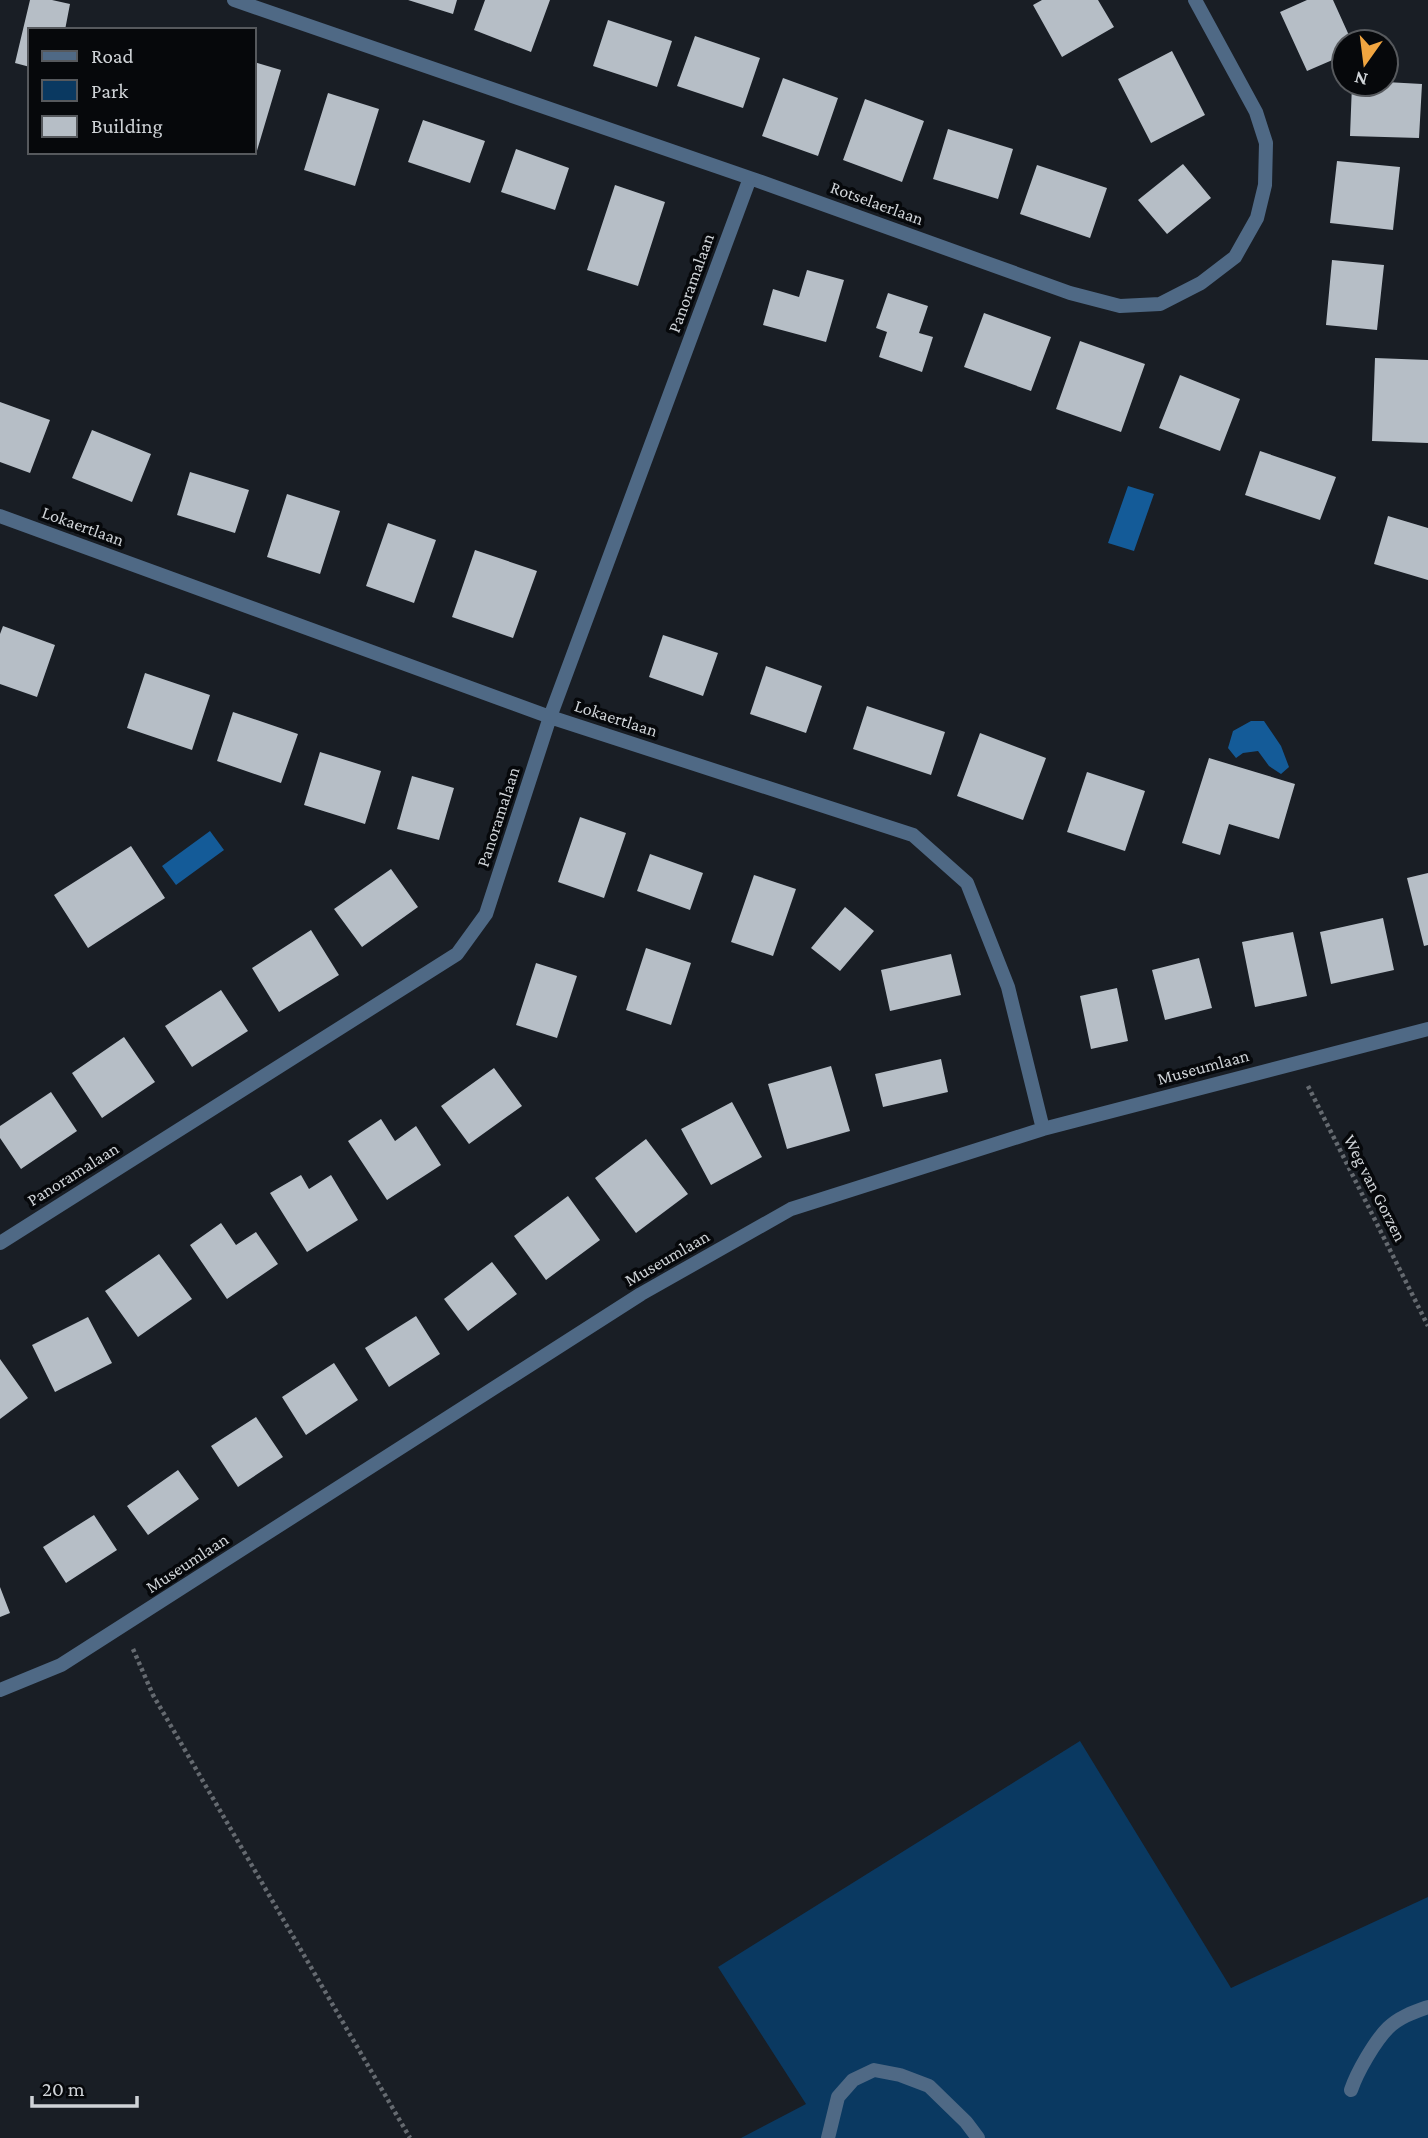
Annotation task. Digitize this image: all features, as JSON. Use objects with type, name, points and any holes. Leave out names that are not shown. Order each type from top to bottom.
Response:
[{"type":"street","name":"Rotselaerlaan","points":[[234,0],[750,178],[1070,293],[1120,306],[1160,304],[1201,283],[1235,257],[1257,218],[1265,185],[1266,144],[1256,111],[1195,0]]},
{"type":"street","name":"Panoramalaan","points":[[0,1243],[457,954],[486,914],[550,717],[750,178]]},
{"type":"street","name":"Lokaertlaan","points":[[0,516],[550,717],[913,835],[967,883],[1008,987],[1043,1129]]},
{"type":"street","name":"Museumlaan","points":[[0,1690],[61,1665],[641,1294],[791,1209],[1043,1129],[1428,1028]]},
{"type":"street","points":[[1352,2090],[1359,2069],[1388,2028],[1405,2015],[1428,2007]]},
{"type":"street","points":[[828,2138],[838,2097],[853,2080],[874,2070],[900,2075],[929,2086],[966,2122],[978,2138]]},
{"type":"path","name":"Weg van Gorzen","points":[[1296,1063],[1428,1326]]},
{"type":"path","points":[[124,1626],[153,1695],[411,2138]]},
{"type":"green space","points":[[1080,1741],[1231,1988],[1428,1897],[1428,2138],[741,2138],[806,2104],[718,1967]]},
{"type":"shaded area","points":[[1128,486],[1154,494],[1134,551],[1108,543]]},
{"type":"shaded area","points":[[1251,721],[1264,721],[1281,746],[1289,767],[1281,774],[1269,766],[1258,751],[1243,753],[1236,758],[1228,748],[1233,731]]},
{"type":"shaded area","points":[[210,831],[224,850],[176,885],[162,866]]},
{"type":"building","points":[[30,0],[52,0],[70,4],[65,28],[28,28],[28,66],[15,63]]},
{"type":"building","points":[[408,0],[457,0],[453,14]]},
{"type":"building","points":[[485,0],[550,0],[531,52],[474,30]]},
{"type":"building","points":[[1042,0],[1098,0],[1114,27],[1062,57],[1033,5]]},
{"type":"building","points":[[1307,0],[1333,0],[1346,28],[1330,28],[1330,61],[1307,71],[1280,12]]},
{"type":"building","points":[[608,20],[672,41],[657,87],[593,66]]},
{"type":"building","points":[[695,36],[760,58],[743,108],[677,86]]},
{"type":"building","points":[[1172,51],[1205,115],[1151,143],[1118,79]]},
{"type":"building","points":[[256,63],[281,70],[256,154]]},
{"type":"building","points":[[783,78],[838,98],[818,156],[762,136]]},
{"type":"building","points":[[1400,83],[1422,84],[1419,138],[1350,136],[1351,98],[1400,98]]},
{"type":"building","points":[[328,93],[379,109],[355,186],[304,170]]},
{"type":"building","points":[[865,99],[924,121],[902,182],[843,160]]},
{"type":"building","points":[[423,120],[485,141],[470,183],[408,162]]},
{"type":"building","points":[[948,129],[1013,149],[998,199],[933,179]]},
{"type":"building","points":[[516,149],[569,168],[555,210],[501,192]]},
{"type":"building","points":[[1337,161],[1400,167],[1393,230],[1330,223]]},
{"type":"building","points":[[1183,164],[1211,198],[1167,234],[1138,200]]},
{"type":"building","points":[[1037,165],[1107,188],[1090,238],[1020,214]]},
{"type":"building","points":[[615,185],[665,202],[638,286],[587,270]]},
{"type":"building","points":[[1332,260],[1384,265],[1377,330],[1326,325]]},
{"type":"building","points":[[807,270],[844,280],[826,342],[763,325],[773,289],[799,297]]},
{"type":"building","points":[[888,293],[928,306],[919,333],[933,337],[922,372],[879,357],[887,332],[876,328]]},
{"type":"building","points":[[984,313],[1051,337],[1031,391],[964,367]]},
{"type":"building","points":[[1080,341],[1145,364],[1121,432],[1056,409]]},
{"type":"building","points":[[1375,358],[1428,360],[1428,443],[1372,441]]},
{"type":"building","points":[[1180,375],[1240,399],[1220,451],[1159,428]]},
{"type":"building","points":[[0,402],[50,420],[30,473],[0,462]]},
{"type":"building","points":[[92,430],[151,454],[132,502],[72,478]]},
{"type":"building","points":[[1260,451],[1336,477],[1320,520],[1245,495]]},
{"type":"building","points":[[190,472],[249,490],[235,533],[177,515]]},
{"type":"building","points":[[287,494],[340,511],[320,574],[267,557]]},
{"type":"building","points":[[1388,516],[1428,528],[1428,580],[1374,564]]},
{"type":"building","points":[[388,523],[436,540],[414,603],[366,586]]},
{"type":"building","points":[[475,550],[537,571],[513,638],[452,617]]},
{"type":"building","points":[[3,626],[55,645],[37,697],[0,684],[0,634]]},
{"type":"building","points":[[663,635],[718,653],[703,696],[649,677]]},
{"type":"building","points":[[766,666],[822,686],[806,733],[750,714]]},
{"type":"building","points":[[145,673],[210,695],[192,750],[127,728]]},
{"type":"building","points":[[867,706],[945,732],[931,775],[853,749]]},
{"type":"building","points":[[233,712],[298,734],[281,783],[217,761]]},
{"type":"building","points":[[980,733],[1046,758],[1023,820],[957,796]]},
{"type":"building","points":[[320,752],[381,771],[365,824],[304,805]]},
{"type":"building","points":[[1209,758],[1295,784],[1279,839],[1229,824],[1220,855],[1182,843]]},
{"type":"building","points":[[1087,772],[1145,791],[1125,851],[1067,832]]},
{"type":"building","points":[[412,776],[454,788],[439,840],[397,829]]},
{"type":"building","points":[[580,817],[626,833],[604,898],[558,882]]},
{"type":"building","points":[[131,846],[165,898],[88,948],[54,895]]},
{"type":"building","points":[[650,854],[703,873],[690,910],[637,891]]},
{"type":"building","points":[[391,869],[418,907],[362,947],[334,909]]},
{"type":"building","points":[[1428,873],[1428,945],[1424,946],[1407,878]]},
{"type":"building","points":[[754,875],[796,889],[773,956],[731,942]]},
{"type":"building","points":[[845,907],[874,931],[840,971],[811,948]]},
{"type":"building","points":[[1383,918],[1394,970],[1331,984],[1320,932]]},
{"type":"building","points":[[311,930],[339,975],[279,1012],[252,968]]},
{"type":"building","points":[[1293,932],[1307,996],[1255,1007],[1242,942]]},
{"type":"building","points":[[646,948],[691,963],[671,1025],[626,1010]]},
{"type":"building","points":[[951,954],[961,995],[890,1011],[881,970]]},
{"type":"building","points":[[1199,958],[1212,1008],[1165,1020],[1152,970]]},
{"type":"building","points":[[536,963],[577,976],[557,1038],[516,1025]]},
{"type":"building","points":[[1117,988],[1128,1041],[1091,1049],[1080,996]]},
{"type":"building","points":[[221,990],[248,1031],[192,1067],[165,1026]]},
{"type":"building","points":[[124,1037],[155,1082],[102,1118],[72,1073]]},
{"type":"building","points":[[941,1059],[948,1092],[883,1107],[875,1074]]},
{"type":"building","points":[[831,1066],[850,1131],[787,1149],[768,1084]]},
{"type":"building","points":[[494,1068],[522,1106],[469,1144],[441,1106]]},
{"type":"building","points":[[51,1092],[77,1131],[21,1169],[0,1138],[0,1126]]},
{"type":"building","points":[[732,1102],[762,1157],[711,1185],[681,1129]]},
{"type":"building","points":[[381,1119],[395,1141],[416,1126],[441,1165],[387,1200],[348,1141]]},
{"type":"building","points":[[646,1139],[688,1194],[636,1233],[595,1178]]},
{"type":"building","points":[[301,1175],[309,1189],[331,1175],[358,1220],[307,1252],[270,1193]]},
{"type":"building","points":[[568,1196],[600,1240],[546,1280],[514,1236]]},
{"type":"building","points":[[221,1223],[236,1245],[256,1232],[278,1264],[227,1299],[190,1245]]},
{"type":"building","points":[[159,1254],[192,1299],[138,1337],[105,1291]]},
{"type":"building","points":[[492,1262],[517,1294],[468,1331],[444,1299]]},
{"type":"building","points":[[416,1316],[440,1354],[389,1387],[365,1348]]},
{"type":"building","points":[[88,1317],[112,1363],[55,1392],[32,1345]]},
{"type":"building","points":[[0,1359],[28,1398],[0,1419]]},
{"type":"building","points":[[334,1363],[358,1400],[306,1435],[282,1397]]},
{"type":"building","points":[[256,1417],[283,1457],[238,1487],[211,1446]]},
{"type":"building","points":[[178,1470],[199,1499],[148,1535],[127,1506]]},
{"type":"building","points":[[94,1515],[117,1550],[66,1583],[43,1547]]},
{"type":"building","points":[[0,1587],[10,1613],[0,1617]]}]
